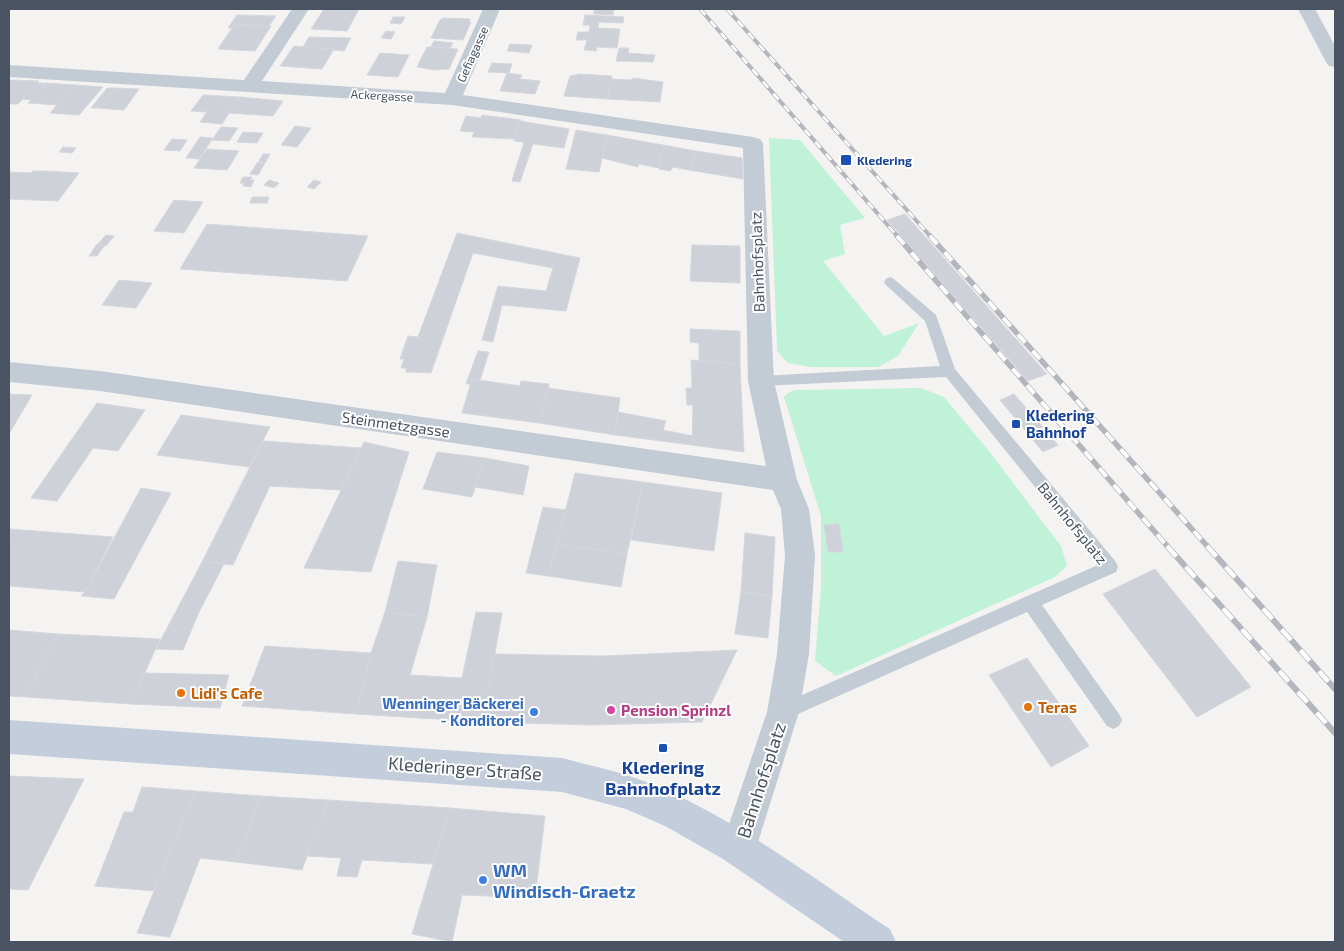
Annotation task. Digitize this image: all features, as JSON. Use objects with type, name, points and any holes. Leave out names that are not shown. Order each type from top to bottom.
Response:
[{"type":"main road","name":"Klederinger Straße","points":[[9,737],[562,775],[645,799],[739,848],[877,942]]},
{"type":"street","points":[[249,87],[300,9]]},
{"type":"street","name":"Gefiagasse","points":[[452,99],[492,9]]},
{"type":"street","points":[[1306,9],[1335,62]]},
{"type":"street","name":"Ackergasse","points":[[9,70],[452,99],[753,143]]},
{"type":"street","name":"Bahnhofsplatz","points":[[739,848],[783,712],[793,654],[800,554],[795,509],[784,480],[761,381],[753,143]]},
{"type":"street","name":"Steinmetzgasse","points":[[9,372],[100,381],[784,480]]},
{"type":"lane","points":[[761,381],[949,371],[931,318],[890,282]]},
{"type":"lane","name":"Bahnhofsplatz","points":[[783,712],[1110,567],[949,371]]},
{"type":"lane","points":[[1030,602],[1113,720]]},
{"type":"green space","points":[[769,138],[800,140],[865,218],[840,225],[845,254],[823,261],[884,336],[919,323],[898,356],[878,367],[811,367],[788,363],[777,351]]},
{"type":"green space","points":[[921,388],[944,397],[989,451],[1061,546],[1067,566],[1055,577],[836,676],[815,661],[821,586],[821,516],[784,397],[795,390]]},
{"type":"building","points":[[324,9],[359,9],[347,31],[311,29]]},
{"type":"building","points":[[595,9],[614,9],[613,15],[593,14]]},
{"type":"building","points":[[237,15],[276,16],[269,26],[234,25],[232,28],[228,28]]},
{"type":"building","points":[[585,15],[624,17],[623,23],[599,22],[598,28],[620,29],[617,48],[597,47],[596,51],[584,50],[587,40],[576,40],[578,32],[589,32],[590,25],[583,25]]},
{"type":"building","points":[[393,17],[405,17],[401,24],[390,23]]},
{"type":"building","points":[[443,18],[470,19],[469,22],[471,22],[463,40],[431,38],[440,20]]},
{"type":"building","points":[[234,25],[271,26],[255,51],[218,49]]},
{"type":"building","points":[[386,31],[395,32],[391,39],[381,38]]},
{"type":"building","points":[[309,37],[351,38],[344,51],[303,47]]},
{"type":"building","points":[[434,41],[453,43],[450,48],[431,47]]},
{"type":"building","points":[[510,44],[532,45],[529,53],[507,51]]},
{"type":"building","points":[[294,46],[334,49],[322,69],[280,66]]},
{"type":"building","points":[[427,47],[458,49],[449,69],[435,70],[417,67]]},
{"type":"building","points":[[619,48],[629,48],[628,53],[655,55],[653,62],[616,61]]},
{"type":"building","points":[[380,53],[409,55],[398,77],[367,75]]},
{"type":"building","points":[[492,63],[512,64],[509,73],[488,72]]},
{"type":"building","points":[[507,73],[522,75],[520,79],[540,81],[535,94],[500,91]]},
{"type":"building","points":[[580,74],[612,76],[608,99],[564,96],[570,76]]},
{"type":"building","points":[[633,78],[663,82],[660,102],[608,99],[611,79],[632,80]]},
{"type":"building","points":[[9,80],[39,81],[18,104],[9,104]]},
{"type":"building","points":[[37,83],[45,83],[31,100],[22,99]]},
{"type":"building","points":[[46,83],[75,85],[57,105],[28,103]]},
{"type":"building","points":[[75,85],[103,87],[79,115],[50,113]]},
{"type":"building","points":[[107,88],[115,88],[98,108],[91,108]]},
{"type":"building","points":[[115,88],[139,89],[124,110],[98,108]]},
{"type":"building","points":[[203,95],[240,97],[222,124],[200,122],[207,112],[191,111]]},
{"type":"building","points":[[240,97],[283,101],[273,116],[229,113]]},
{"type":"building","points":[[482,115],[521,120],[514,139],[472,137],[474,132],[460,131],[466,116],[481,118]]},
{"type":"building","points":[[520,121],[569,129],[564,148],[533,144],[520,182],[512,181],[524,142],[514,141]]},
{"type":"building","points":[[295,126],[311,128],[297,147],[281,145]]},
{"type":"building","points":[[221,127],[238,128],[229,141],[212,140]]},
{"type":"building","points":[[576,130],[607,135],[599,172],[566,169]]},
{"type":"building","points":[[243,132],[263,133],[257,143],[237,142]]},
{"type":"building","points":[[607,135],[663,145],[659,168],[639,164],[638,167],[602,158]]},
{"type":"building","points":[[200,137],[213,138],[199,159],[186,158]]},
{"type":"building","points":[[172,139],[187,140],[180,151],[164,150]]},
{"type":"building","points":[[663,145],[696,151],[689,170],[673,167],[670,171],[659,169]]},
{"type":"building","points":[[63,147],[76,148],[72,153],[59,152]]},
{"type":"building","points":[[207,149],[239,151],[227,170],[194,168]]},
{"type":"building","points":[[696,151],[742,158],[743,179],[689,170]]},
{"type":"building","points":[[263,154],[270,154],[265,163],[258,163]]},
{"type":"building","points":[[257,163],[265,163],[258,175],[250,174]]},
{"type":"building","points":[[33,171],[79,173],[58,201],[9,199],[10,172],[31,173]]},
{"type":"building","points":[[243,177],[252,177],[250,180],[254,180],[251,187],[243,186],[244,183],[240,183]]},
{"type":"building","points":[[269,180],[279,183],[274,188],[264,185]]},
{"type":"building","points":[[314,180],[321,182],[314,189],[307,187]]},
{"type":"building","points":[[252,197],[269,197],[267,203],[250,203]]},
{"type":"building","points":[[174,200],[203,202],[184,233],[154,231]]},
{"type":"building","points":[[905,214],[1047,374],[1028,381],[887,220]]},
{"type":"building","points":[[207,224],[368,236],[347,281],[180,269]]},
{"type":"building","points":[[457,233],[580,258],[566,311],[502,305],[493,342],[482,340],[498,286],[546,291],[553,268],[473,253],[431,373],[406,372],[406,368],[401,368],[404,359],[400,359],[408,336],[418,337]]},
{"type":"building","points":[[106,235],[114,236],[106,246],[98,244]]},
{"type":"building","points":[[97,244],[105,245],[97,256],[89,256]]},
{"type":"building","points":[[692,245],[740,246],[740,283],[690,281]]},
{"type":"building","points":[[119,280],[152,283],[136,308],[102,305]]},
{"type":"building","points":[[690,329],[740,331],[740,364],[699,361],[699,343],[690,342]]},
{"type":"building","points":[[478,351],[489,352],[480,380],[472,379],[471,384],[466,384]]},
{"type":"building","points":[[691,360],[740,364],[744,452],[692,445],[693,405],[687,405],[686,388],[692,388]]},
{"type":"building","points":[[472,379],[520,386],[521,381],[549,384],[539,423],[462,413]]},
{"type":"building","points":[[548,388],[620,398],[615,435],[539,423]]},
{"type":"building","points":[[9,394],[32,395],[9,434]]},
{"type":"building","points":[[1014,394],[1058,445],[1043,452],[1000,400]]},
{"type":"building","points":[[97,403],[145,410],[118,451],[93,448],[57,501],[31,498]]},
{"type":"building","points":[[618,412],[666,421],[663,430],[693,436],[692,445],[615,435]]},
{"type":"building","points":[[181,415],[270,427],[249,467],[157,455]]},
{"type":"building","points":[[263,441],[361,448],[341,490],[270,486],[233,565],[202,562]]},
{"type":"building","points":[[364,442],[409,452],[371,572],[304,568]]},
{"type":"building","points":[[437,452],[485,458],[472,497],[423,489]]},
{"type":"building","points":[[485,458],[529,466],[523,495],[475,487]]},
{"type":"building","points":[[575,473],[643,482],[627,554],[557,544]]},
{"type":"building","points":[[643,482],[722,493],[714,551],[631,540]]},
{"type":"building","points":[[141,488],[171,493],[114,599],[81,596],[85,592]]},
{"type":"building","points":[[543,507],[566,510],[548,576],[526,573]]},
{"type":"building","points":[[839,524],[843,552],[828,552],[824,525]]},
{"type":"building","points":[[10,529],[113,537],[85,592],[9,586]]},
{"type":"building","points":[[745,533],[775,537],[772,596],[741,592]]},
{"type":"building","points":[[557,544],[627,554],[621,587],[548,576]]},
{"type":"building","points":[[398,561],[437,565],[427,617],[385,612]]},
{"type":"building","points":[[202,562],[224,564],[199,612],[183,650],[156,649]]},
{"type":"building","points":[[1155,569],[1251,687],[1197,717],[1103,594]]},
{"type":"building","points":[[741,592],[772,596],[768,638],[735,634]]},
{"type":"building","points":[[385,612],[427,617],[410,675],[462,678],[476,612],[502,613],[483,722],[356,714],[371,653]]},
{"type":"building","points":[[9,630],[58,634],[25,697],[9,696]]},
{"type":"building","points":[[58,634],[160,639],[131,704],[25,697]]},
{"type":"building","points":[[265,646],[371,653],[356,714],[242,706]]},
{"type":"building","points":[[737,650],[702,722],[591,725],[483,722],[494,654],[602,656]]},
{"type":"building","points":[[1027,658],[1089,746],[1051,767],[989,675]]},
{"type":"building","points":[[145,673],[229,675],[220,708],[131,704]]},
{"type":"building","points":[[9,776],[84,779],[28,890],[9,889]]},
{"type":"building","points":[[142,787],[195,791],[154,891],[95,886],[124,812],[133,812]]},
{"type":"building","points":[[195,791],[261,796],[236,862],[200,858],[170,937],[137,933]]},
{"type":"building","points":[[261,796],[328,800],[302,870],[236,862]]},
{"type":"building","points":[[328,800],[450,808],[433,864],[362,860],[357,877],[337,876],[341,858],[307,856]]},
{"type":"building","name":"WM Windisch-Graetz","points":[[450,808],[545,816],[535,898],[462,895],[452,942],[412,934]]},
{"type":"railway","points":[[700,9],[898,237]]},
{"type":"railway","points":[[727,9],[931,237]]},
{"type":"railway","points":[[897,236],[1168,547]]},
{"type":"railway","points":[[930,236],[1208,547]]},
{"type":"railway","points":[[1167,546],[1335,733]]},
{"type":"railway","points":[[1207,546],[1335,689]]},
{"type":"place","name":"Kledering","points":[[846,160]]},
{"type":"place","name":"Kledering Bahnhof","points":[[1016,424]]},
{"type":"place","name":"Lidi's Cafe","points":[[181,693]]},
{"type":"place","name":"Teras","points":[[1028,707]]},
{"type":"place","name":"Pension Sprinzl","points":[[611,710]]},
{"type":"place","name":"Wenninger Bäckerei - Konditorei","points":[[534,712]]},
{"type":"place","name":"Kledering Bahnhofplatz","points":[[663,748]]},
{"type":"place","name":"WM Windisch-Graetz","points":[[483,880]]}]
